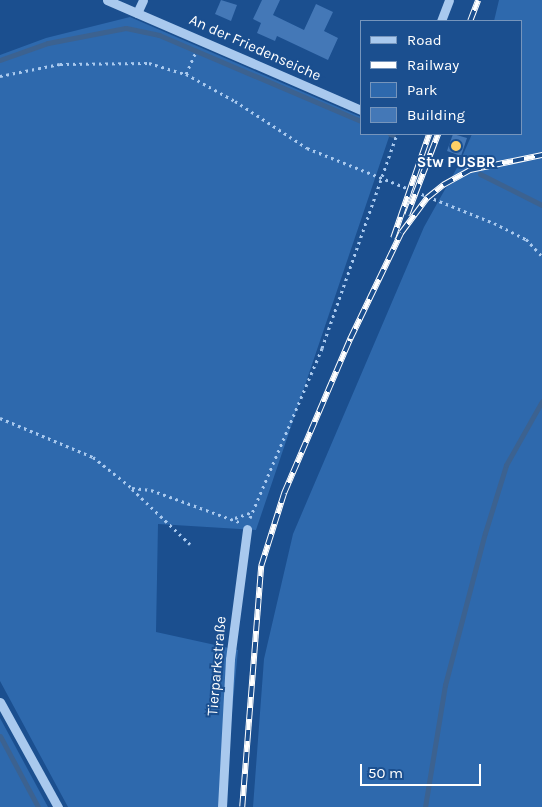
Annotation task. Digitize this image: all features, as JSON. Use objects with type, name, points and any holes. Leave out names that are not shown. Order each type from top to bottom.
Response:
[{"type":"street","name":"An der Friedenseiche","points":[[107,0],[360,110]]},
{"type":"street","points":[[138,13],[143,0]]},
{"type":"street","points":[[441,20],[449,0]]},
{"type":"street","name":"Tierparkstraße","points":[[222,807],[230,660],[247,529]]},
{"type":"street","points":[[0,702],[58,807]]},
{"type":"path","points":[[186,74],[193,56]]},
{"type":"path","points":[[0,76],[60,64],[149,63],[186,74],[235,101],[307,148],[422,196],[494,223],[526,239],[542,256]]},
{"type":"path","points":[[132,488],[152,490],[235,518],[247,529],[252,512],[322,348],[383,180],[397,135]]},
{"type":"path","points":[[422,196],[424,191]]},
{"type":"path","points":[[0,418],[93,457],[132,488],[190,544]]},
{"type":"path","points":[[235,518],[252,512]]},
{"type":"green space","points":[[499,0],[542,0],[542,807],[253,807],[264,659],[293,534],[424,227],[458,166],[472,135],[522,135],[522,20],[494,20]]},
{"type":"green space","points":[[130,17],[360,117],[360,135],[390,135],[256,530],[158,524],[156,632],[238,650],[223,807],[68,807],[0,681],[0,55],[46,38]]},
{"type":"green space","points":[[0,718],[48,807],[0,807]]},
{"type":"building","points":[[221,0],[237,5],[231,21],[215,14]]},
{"type":"building","points":[[262,0],[280,0],[273,15],[304,30],[316,4],[333,12],[324,31],[338,38],[328,60],[277,36],[275,41],[257,33],[261,23],[253,19]]},
{"type":"building","name":"Stw PUSBR","points":[[453,135],[467,138],[461,156],[447,151]]},
{"type":"waterway","points":[[0,60],[48,43],[126,28],[159,35],[360,121]]},
{"type":"waterway","points":[[480,174],[542,205]]},
{"type":"waterway","points":[[425,807],[445,685],[485,533],[506,465],[542,401]]},
{"type":"waterway","points":[[0,736],[38,807]]},
{"type":"railway","points":[[470,20],[478,0]]},
{"type":"railway","points":[[393,238],[429,135]]},
{"type":"railway","points":[[407,215],[438,135]]},
{"type":"railway","points":[[242,807],[261,566],[284,493],[350,339],[401,233],[427,198],[443,185],[470,170],[542,155]]},
{"type":"place","name":"Stw PUSBR","points":[[456,146]]}]
